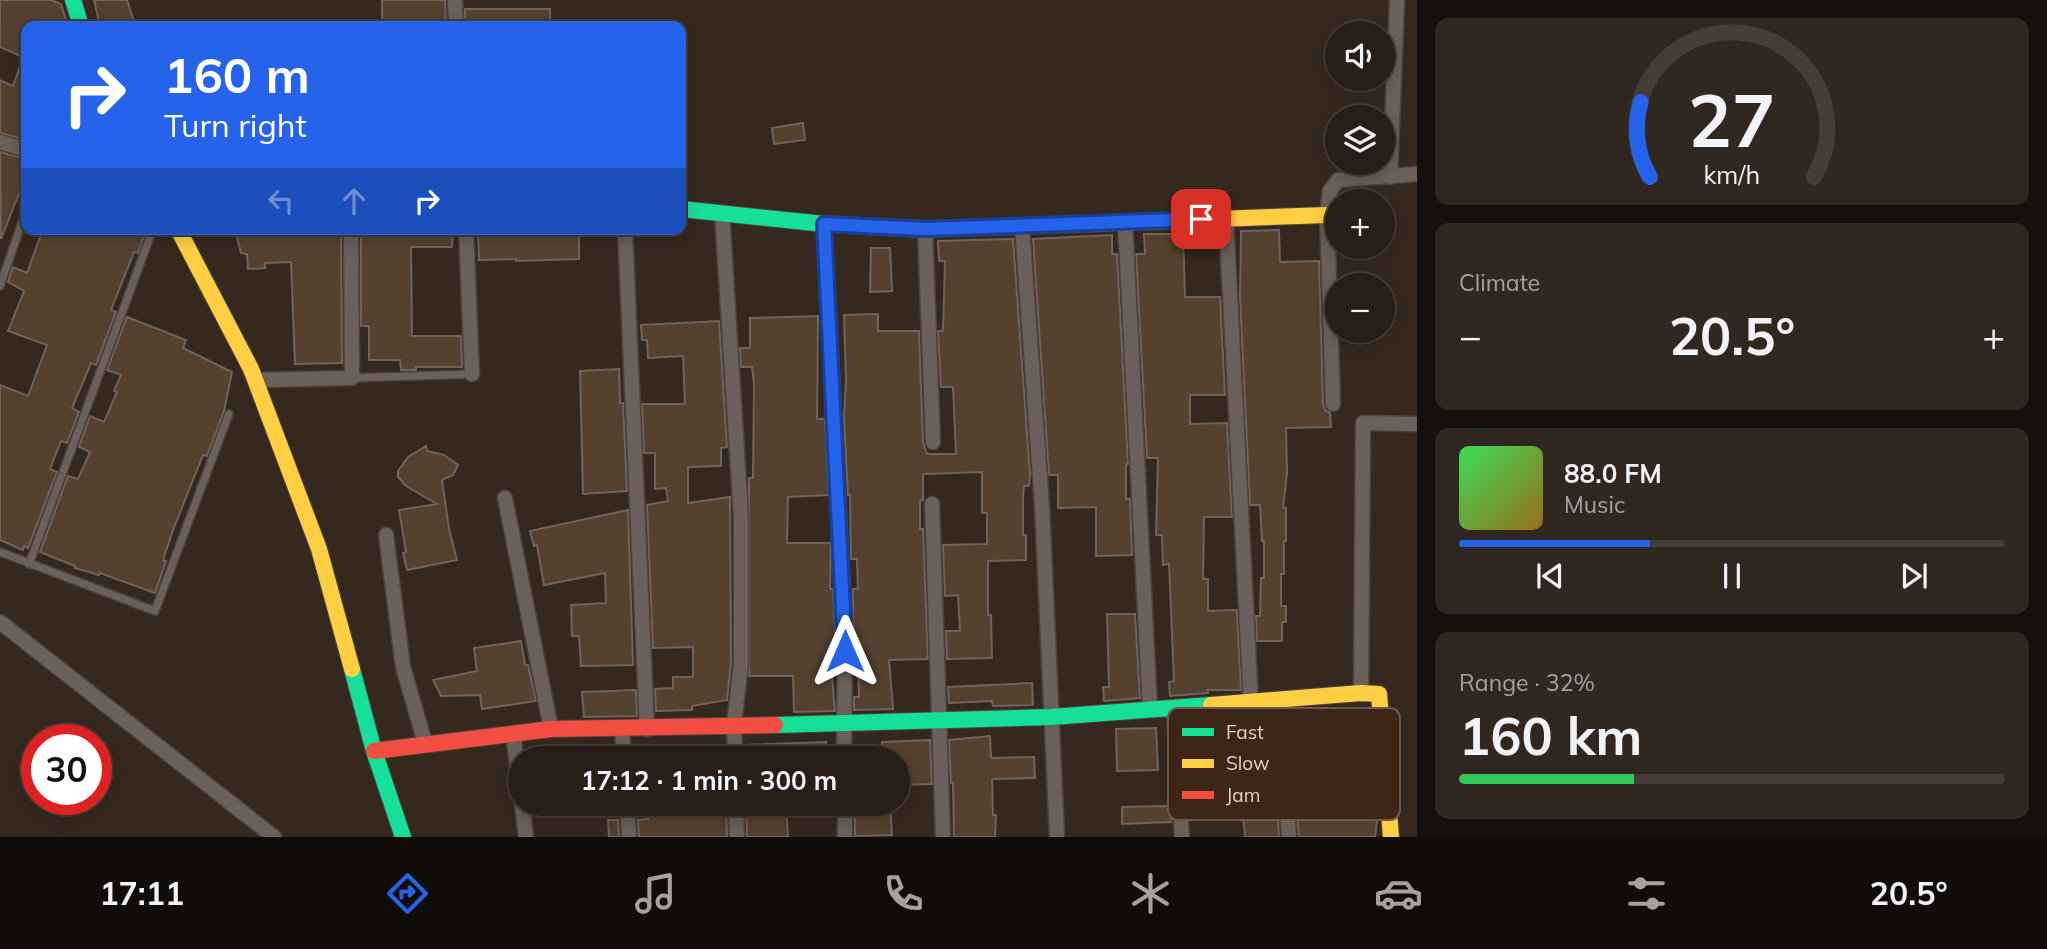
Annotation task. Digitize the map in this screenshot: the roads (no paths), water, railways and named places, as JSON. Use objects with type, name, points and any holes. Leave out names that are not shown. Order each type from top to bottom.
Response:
[{"type":"street","points":[[73,0],[79,21]]},
{"type":"street","points":[[455,0],[456,21]]},
{"type":"street","points":[[1390,177],[1397,0]]},
{"type":"street","points":[[0,142],[21,148]]},
{"type":"street","points":[[1331,189],[1338,180],[1417,174]]},
{"type":"street","points":[[686,209],[824,224],[925,229],[1325,215]]},
{"type":"street","points":[[722,213],[741,516],[741,664],[734,724],[735,746]]},
{"type":"street","points":[[1226,218],[1251,703]]},
{"type":"street","points":[[1125,222],[1150,709]]},
{"type":"street","points":[[824,224],[845,627],[844,746]]},
{"type":"street","points":[[1022,226],[1042,506],[1057,837]]},
{"type":"street","points":[[925,229],[933,442]]},
{"type":"street","points":[[181,235],[255,380],[320,549],[374,751],[403,837]]},
{"type":"street","points":[[255,380],[352,379],[351,235]]},
{"type":"street","points":[[466,235],[472,374]]},
{"type":"street","points":[[625,235],[647,729]]},
{"type":"street","points":[[1329,259],[1333,404]]},
{"type":"street","points":[[1361,693],[1363,423],[1417,424]]},
{"type":"street","points":[[505,498],[551,729]]},
{"type":"street","points":[[932,504],[943,837]]},
{"type":"street","points":[[386,535],[404,667],[425,743]]},
{"type":"street","points":[[0,622],[274,837]]},
{"type":"street","points":[[1174,708],[1361,693],[1379,694],[1380,708]]},
{"type":"street","points":[[1280,700],[1281,708]]},
{"type":"street","points":[[374,751],[551,729],[939,721],[1051,717],[1168,708]]},
{"type":"street","points":[[622,729],[623,746]]},
{"type":"street","points":[[513,733],[515,746]]},
{"type":"street","points":[[524,816],[526,837]]},
{"type":"street","points":[[628,816],[629,837]]},
{"type":"street","points":[[736,816],[737,837]]},
{"type":"street","points":[[845,816],[845,837]]},
{"type":"lane","points":[[0,286],[21,225]]},
{"type":"lane","points":[[29,564],[151,235]]},
{"type":"lane","points":[[352,379],[472,374]]},
{"type":"lane","points":[[0,552],[155,611],[229,414]]}]
